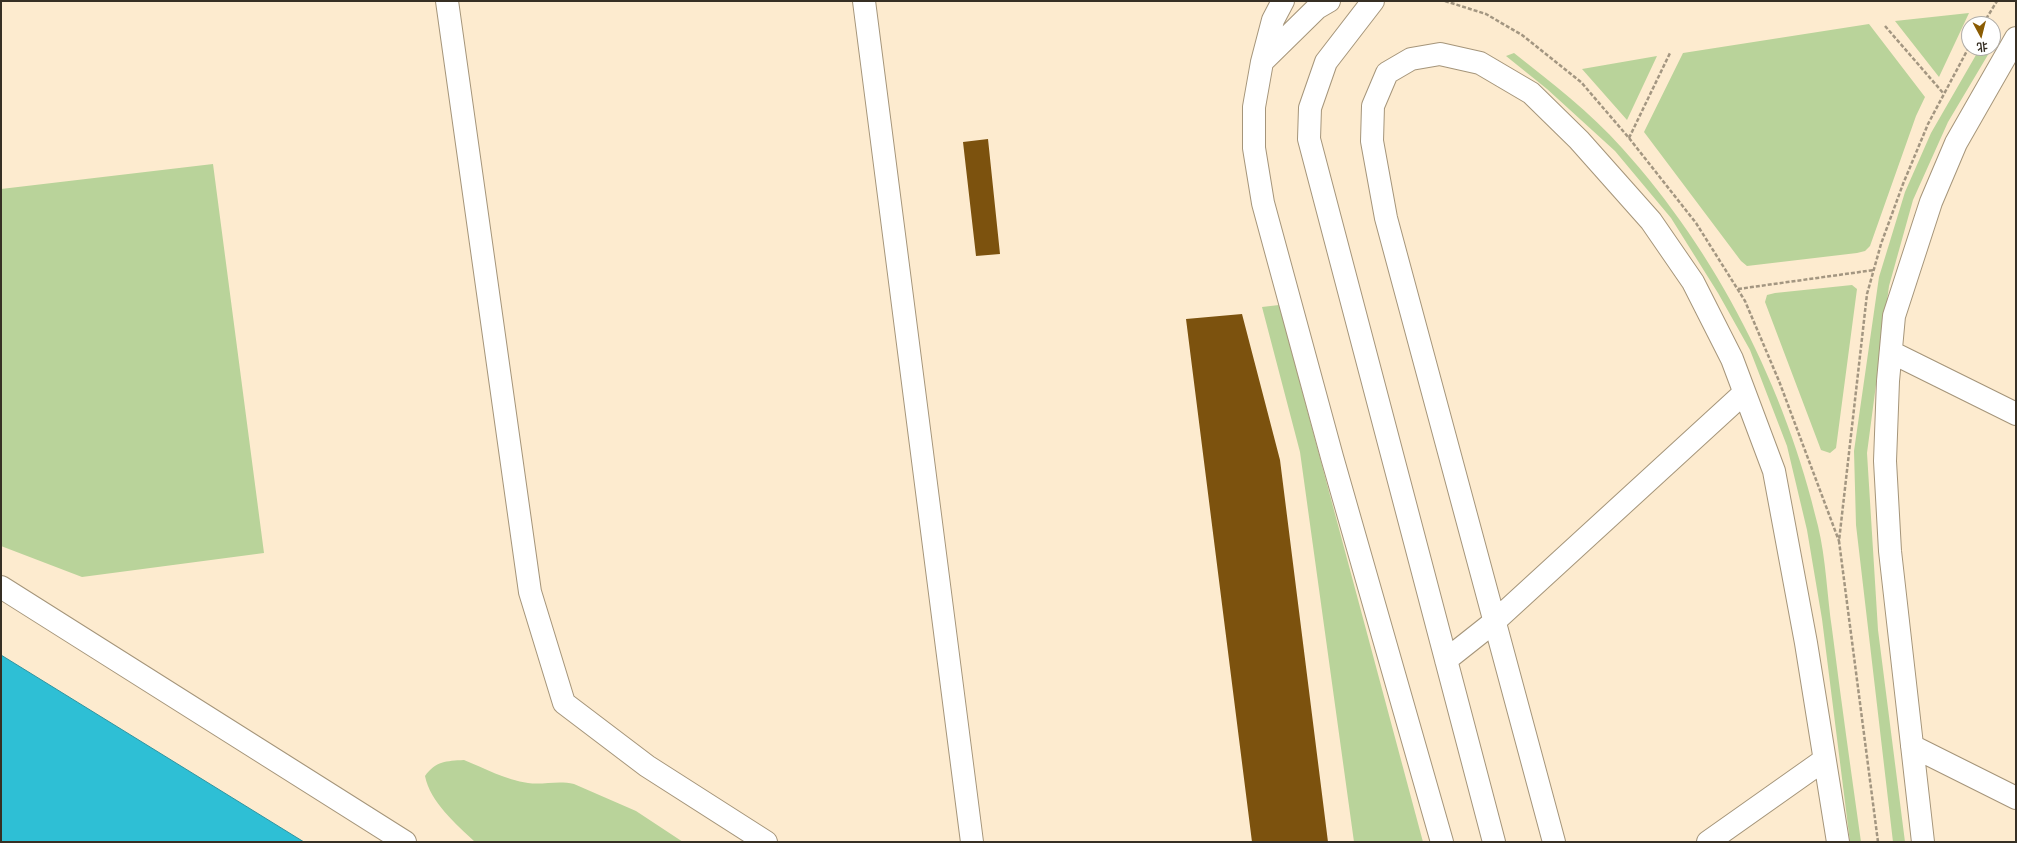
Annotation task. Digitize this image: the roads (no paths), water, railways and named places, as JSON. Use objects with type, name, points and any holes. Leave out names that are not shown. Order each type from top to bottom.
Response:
[{"type":"street","points":[[447,1],[530,592],[564,702],[647,766],[766,842]]},
{"type":"street","points":[[864,1],[972,842]]},
{"type":"street","points":[[1283,1],[1273,20],[1262,62],[1254,107],[1254,141],[1263,203],[1332,457],[1442,842]]},
{"type":"street","points":[[1262,62],[1317,8],[1329,1]]},
{"type":"street","points":[[1373,1],[1326,62],[1310,108],[1309,139],[1494,842]]},
{"type":"street","points":[[1923,842],[1890,551],[1886,483],[1885,461],[1887,389],[1894,316],[1931,202],[1956,143],[2016,38]]},
{"type":"street","points":[[1554,842],[1386,218],[1372,141],[1373,106],[1387,73],[1411,59],[1440,54],[1480,63],[1531,93],[1579,140],[1651,221],[1693,282],[1732,359],[1774,471],[1806,643],[1838,842]]},
{"type":"street","points":[[1891,352],[2016,414]]},
{"type":"street","points":[[1446,660],[1494,622],[1744,393]]},
{"type":"street","points":[[1,587],[405,842]]},
{"type":"street","points":[[1912,746],[2016,798]]},
{"type":"street","points":[[1708,842],[1824,760]]},
{"type":"water","points":[[1,655],[304,842],[1,842]]}]
